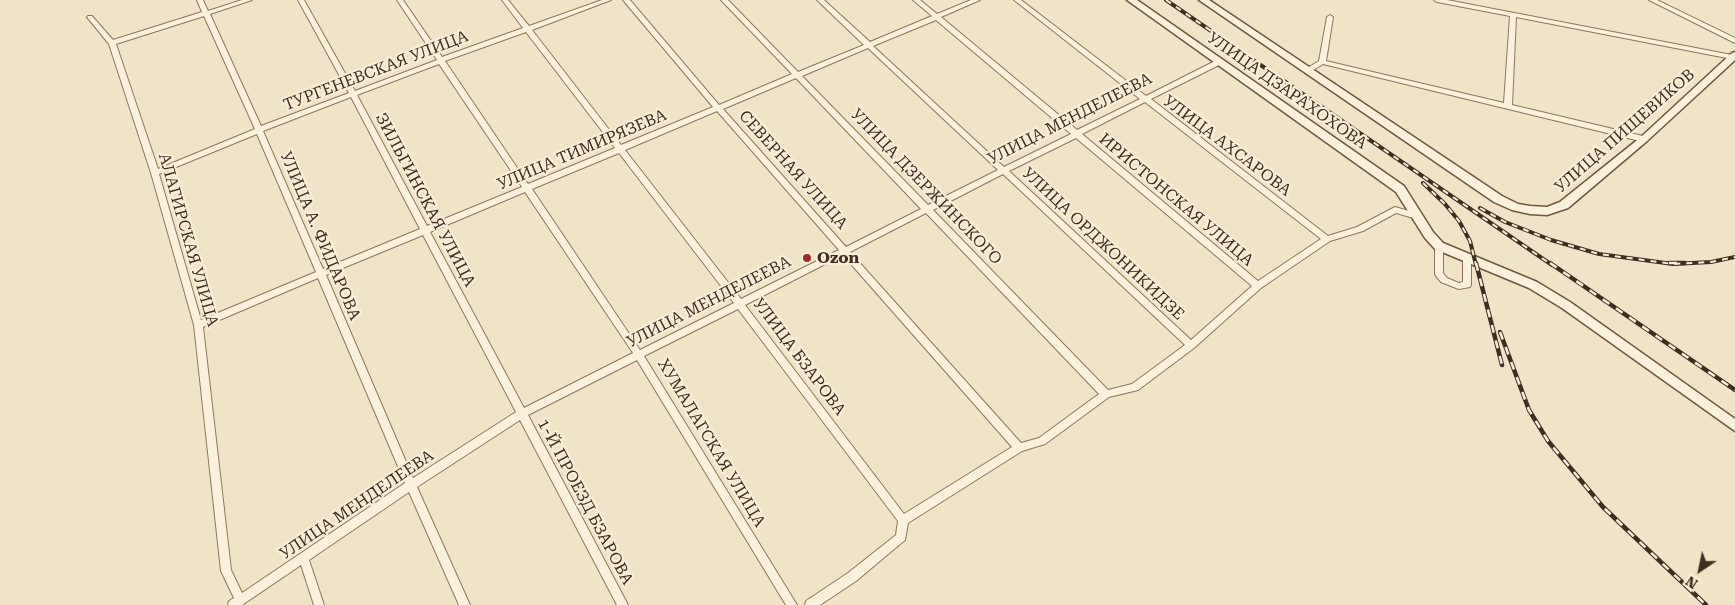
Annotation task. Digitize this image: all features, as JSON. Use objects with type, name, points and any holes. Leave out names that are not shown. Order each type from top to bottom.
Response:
[{"type":"street","name":"УЛИЦА А. ФИДАРОВА","points":[[200,0],[259,130],[411,485],[466,605]]},
{"type":"street","points":[[112,43],[249,0]]},
{"type":"street","name":"ЗИЛЬГИНСКАЯ УЛИЦА","points":[[300,0],[353,94],[521,414]]},
{"type":"street","name":"ХУМАЛАГСКАЯ УЛИЦА","points":[[400,0],[639,355],[792,605]]},
{"type":"street","name":"УЛИЦА БЗАРОВА","points":[[505,0],[529,28],[619,149],[739,302],[903,520]]},
{"type":"street","name":"ТУРГЕНЕВСКАЯ УЛИЦА","points":[[155,173],[259,130],[442,60],[608,0]]},
{"type":"street","name":"СЕВЕРНАЯ УЛИЦА","points":[[626,0],[718,108],[1019,448]]},
{"type":"street","name":"УЛИЦА ДЗЕРЖИНСКОГО","points":[[724,0],[1106,394]]},
{"type":"street","name":"УЛИЦА ОРДЖОНИКИДЗЕ","points":[[820,0],[1191,345]]},
{"type":"street","name":"ИРИСТОНСКАЯ УЛИЦА","points":[[916,0],[1258,286]]},
{"type":"street","name":"УЛИЦА ТИМИРЯЗЕВА","points":[[198,325],[977,0]]},
{"type":"street","name":"УЛИЦА АХСАРОВА","points":[[1017,0],[1327,239]]},
{"type":"street","name":"УЛИЦА ДЗАРАХОХОВА","points":[[1131,0],[1400,190],[1429,236],[1439,246]]},
{"type":"street","name":"УЛИЦА ДЗАРАХОХОВА","points":[[1203,0],[1498,199]]},
{"type":"street","points":[[1437,0],[1734,56]]},
{"type":"street","points":[[1652,0],[1735,41]]},
{"type":"street","points":[[1508,106],[1513,15]]},
{"type":"street","name":"АЛАГИРСКАЯ УЛИЦА","points":[[90,17],[112,43],[155,173],[198,325],[226,571],[237,603]]},
{"type":"street","points":[[1322,62],[1330,17]]},
{"type":"street","name":"УЛИЦА ПИЩЕВИКОВ","points":[[1498,199],[1516,207],[1530,210],[1548,211],[1564,205],[1644,138],[1734,56]]},
{"type":"street","name":"УЛИЦА МЕНДЕЛЕЕВА","points":[[237,603],[411,485],[521,414],[739,302],[1219,62]]},
{"type":"street","points":[[1308,70],[1322,62],[1644,138]]},
{"type":"street","points":[[810,605],[852,577],[901,537],[903,520],[1019,448],[1042,441],[1106,394],[1135,387],[1191,345],[1258,286],[1327,239],[1360,229],[1395,210],[1417,216]]},
{"type":"street","points":[[1467,259],[1467,285],[1459,286],[1444,280],[1439,274],[1439,246],[1533,285],[1566,305],[1735,426]]},
{"type":"street","name":"1-Й ПРОЕЗД БЗАРОВА","points":[[521,414],[623,605]]},
{"type":"street","points":[[304,559],[319,605]]},
{"type":"railway","points":[[1166,0],[1552,265]]},
{"type":"railway","points":[[1423,183],[1445,204],[1459,221],[1470,241],[1476,265]]},
{"type":"railway","points":[[1480,208],[1505,222],[1551,240],[1599,254],[1673,264],[1711,262],[1735,257]]},
{"type":"railway","points":[[1476,263],[1502,365]]},
{"type":"railway","points":[[1550,263],[1735,390]]},
{"type":"railway","points":[[1669,263],[1685,263]]},
{"type":"railway","points":[[1500,332],[1529,410],[1548,441],[1603,507],[1706,605]]},
{"type":"place","name":"Ozon","points":[[807,258]]}]
